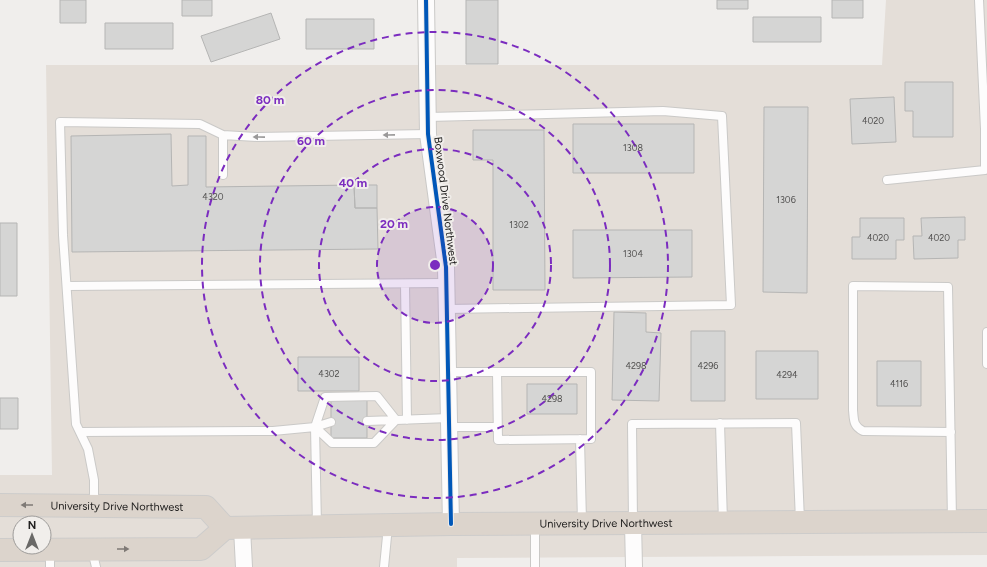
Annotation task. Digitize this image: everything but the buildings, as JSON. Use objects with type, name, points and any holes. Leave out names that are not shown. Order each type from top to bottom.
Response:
[{"type":"highway","name":"University Drive Northwest","points":[[0,505],[206,507],[233,528],[451,524],[987,521]]},
{"type":"highway","points":[[0,550],[50,558],[94,558],[201,549],[233,528]]},
{"type":"street","name":"Boxwood Drive Northwest","points":[[426,0],[428,134],[447,283],[451,524]]},
{"type":"street","points":[[633,523],[634,567]]},
{"type":"street","points":[[233,528],[244,567]]},
{"type":"lane","points":[[887,180],[985,170],[986,129],[979,0]]},
{"type":"lane","points":[[428,117],[663,110],[722,116],[731,305],[447,309]]},
{"type":"lane","points":[[94,506],[94,480],[88,450],[76,424],[63,235],[60,122],[200,124],[223,135],[257,137],[428,134]]},
{"type":"lane","points":[[223,135],[223,176]]},
{"type":"lane","points":[[67,286],[447,283]]},
{"type":"lane","points":[[405,284],[407,420]]},
{"type":"lane","points":[[951,432],[863,431],[857,428],[852,410],[853,286],[948,287],[951,432],[952,521]]},
{"type":"lane","points":[[987,332],[987,364]]},
{"type":"lane","points":[[448,372],[497,372],[591,372],[591,440],[498,440],[497,372]]},
{"type":"lane","points":[[317,526],[315,427],[325,397],[377,396],[396,420]]},
{"type":"lane","points":[[315,427],[332,443],[374,443],[396,420]]},
{"type":"lane","points":[[367,421],[407,420],[498,426]]},
{"type":"lane","points":[[80,432],[273,431],[315,427],[331,422]]},
{"type":"lane","points":[[720,423],[723,522]]},
{"type":"lane","points":[[633,523],[632,424],[720,423],[796,423],[800,522]]},
{"type":"lane","points":[[580,440],[582,523]]},
{"type":"lane","points":[[535,524],[535,567]]},
{"type":"lane","points":[[384,567],[388,525]]},
{"type":"shaded area","points":[[886,0],[987,0],[987,555],[457,558],[457,567],[0,567],[0,475],[52,475],[46,65],[882,65]]},
{"type":"cycle path","points":[[426,0],[428,134],[446,267],[451,524]]}]
